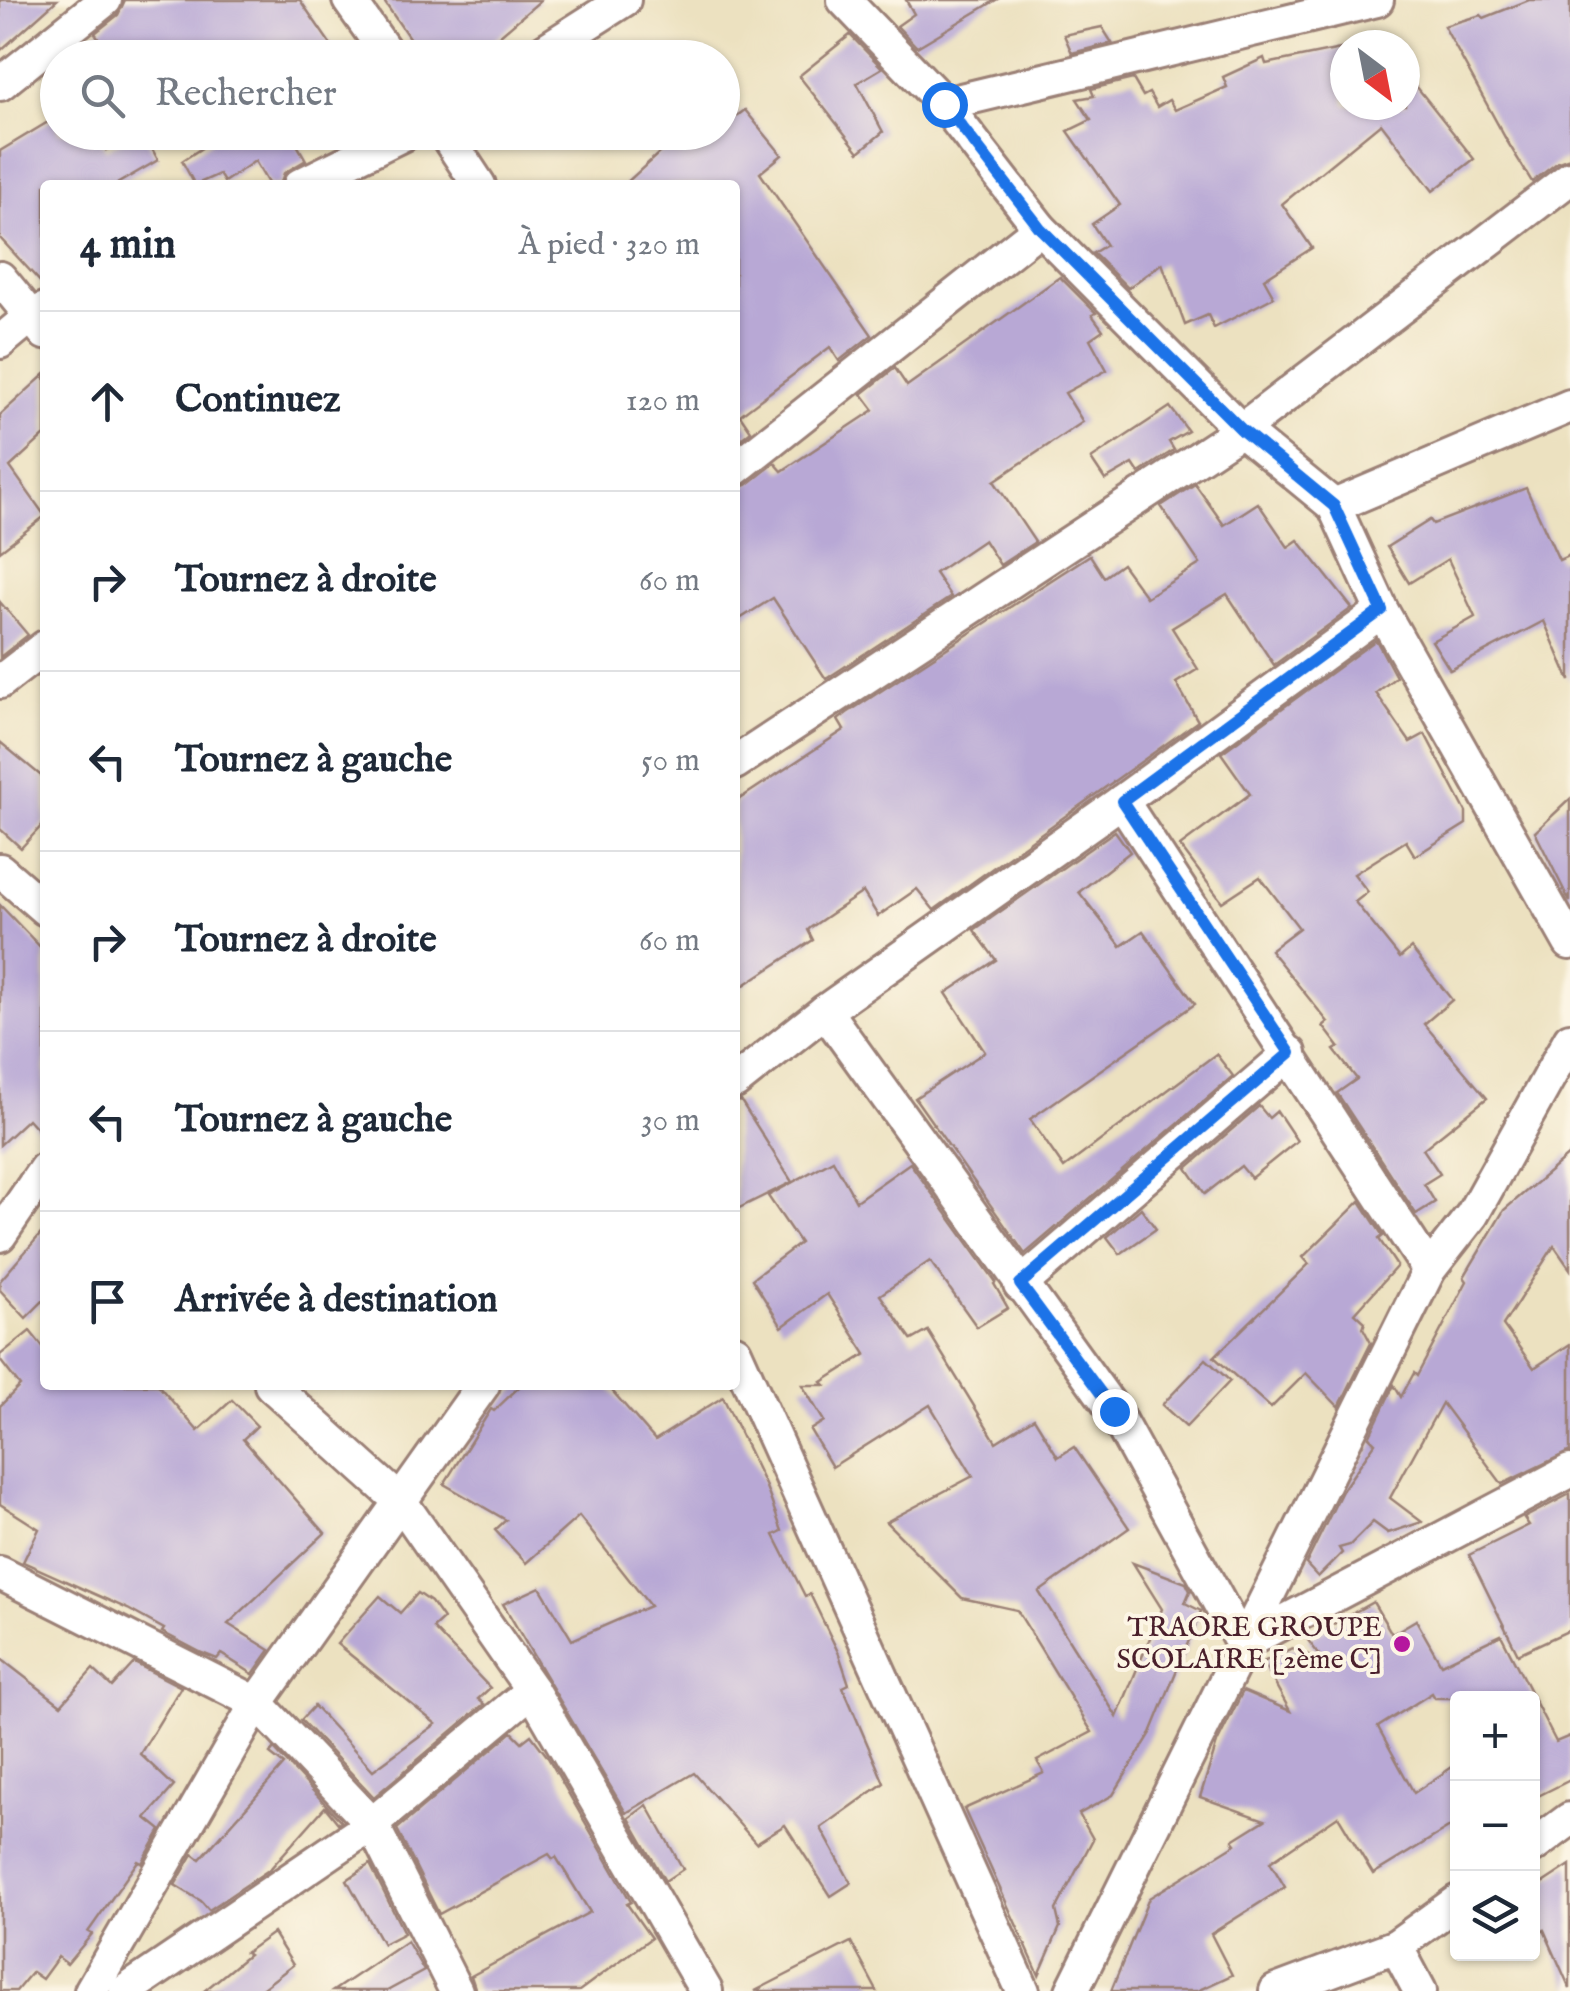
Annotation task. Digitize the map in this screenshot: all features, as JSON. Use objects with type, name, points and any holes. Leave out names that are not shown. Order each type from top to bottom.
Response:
[{"type":"street","points":[[55,40],[105,0]]},
{"type":"street","points":[[349,0],[377,40]]},
{"type":"street","points":[[561,40],[624,0]]},
{"type":"street","points":[[844,0],[944,104],[1040,228],[1242,430],[1334,506],[1382,610],[1570,943]]},
{"type":"street","points":[[944,104],[1377,0]]},
{"type":"street","points":[[0,84],[40,52]]},
{"type":"street","points":[[310,180],[371,150]]},
{"type":"street","points":[[456,150],[477,180]]},
{"type":"street","points":[[740,759],[1242,430],[1570,178]]},
{"type":"street","points":[[740,464],[1040,228]]},
{"type":"street","points":[[0,278],[40,319],[0,342]]},
{"type":"street","points":[[1334,506],[1570,406]]},
{"type":"street","points":[[740,1078],[824,1010],[1122,801],[1382,610]]},
{"type":"street","points":[[0,682],[40,651]]},
{"type":"street","points":[[1122,801],[1429,1270]]},
{"type":"street","points":[[3,877],[40,905]]},
{"type":"street","points":[[824,1010],[1114,1411],[1242,1644]]},
{"type":"street","points":[[1020,1284],[1290,1053]]},
{"type":"street","points":[[1072,1991],[1429,1270],[1472,1215],[1567,1056]]},
{"type":"street","points":[[0,1235],[40,1179]]},
{"type":"street","points":[[740,1362],[1023,1991]]},
{"type":"street","points":[[277,1390],[401,1502],[532,1690],[706,1991]]},
{"type":"street","points":[[91,1991],[257,1704],[479,1390]]},
{"type":"street","points":[[1242,1644],[1570,1471]]},
{"type":"street","points":[[0,1574],[257,1704],[372,1824],[456,1991]]},
{"type":"street","points":[[126,1991],[372,1824],[532,1690]]},
{"type":"street","points":[[1540,1841],[1570,1820]]},
{"type":"street","points":[[1276,1991],[1396,1946],[1450,1907]]},
{"type":"street","points":[[1396,1946],[1420,1991]]},
{"type":"building","points":[[0,0],[57,0],[0,51]]},
{"type":"building","points":[[125,0],[300,0],[328,40],[100,40],[95,33],[118,15]]},
{"type":"building","points":[[383,0],[541,0],[494,40],[411,40]]},
{"type":"building","points":[[906,0],[996,0],[917,47],[897,26],[914,14]]},
{"type":"building","points":[[1529,0],[1570,0],[1570,158],[1558,162],[1532,182],[1444,26],[1481,15],[1484,18]]},
{"type":"building","points":[[1102,27],[1112,43],[1072,53],[1064,35]]},
{"type":"building","points":[[850,35],[882,68],[857,83],[883,132],[859,152],[799,76]]},
{"type":"building","points":[[1330,51],[1330,120],[1420,120],[1420,91],[1474,159],[1433,191],[1381,123],[1282,204],[1312,248],[1264,279],[1274,297],[1214,328],[1208,315],[1185,325],[1162,263],[1128,288],[1093,253],[1106,245],[1092,224],[1120,205],[1068,131],[1091,120],[1077,99],[1094,96],[1091,89],[1133,79],[1143,96],[1149,93],[1157,107],[1169,100],[1175,110],[1227,87],[1223,77],[1264,58],[1266,64]]},
{"type":"building","points":[[745,110],[782,155],[760,173],[872,335],[839,361],[830,347],[740,415],[740,180],[629,180],[662,150],[740,150],[740,114]]},
{"type":"building","points":[[40,127],[40,150],[153,150],[158,160],[124,180],[40,180],[40,282],[0,238],[0,151]]},
{"type":"building","points":[[199,150],[300,150],[306,160],[284,173],[282,180],[266,180],[255,161],[227,180],[219,174],[192,180],[182,161]]},
{"type":"building","points":[[1060,277],[1096,313],[1092,315],[1103,330],[1090,339],[1107,370],[1065,393],[1083,422],[994,481],[1035,542],[1000,565],[984,540],[935,573],[951,597],[826,679],[773,598],[740,619],[740,487],[775,463],[782,471],[874,410],[862,394],[895,368],[907,386]]},
{"type":"building","points":[[40,379],[40,440],[10,467],[40,509],[40,520],[0,551],[0,415]]},
{"type":"building","points":[[1170,407],[1188,431],[1169,442],[1174,450],[1139,473],[1133,464],[1105,480],[1091,459]]},
{"type":"building","points":[[740,415],[751,431],[740,440]]},
{"type":"building","points":[[1195,484],[1224,525],[1258,503],[1288,547],[1298,540],[1352,608],[1274,665],[1227,594],[1172,628],[1198,669],[1176,683],[1198,721],[934,910],[917,889],[878,916],[863,892],[810,928],[813,940],[740,988],[740,799],[844,730],[838,720],[847,713],[1090,555],[1104,577],[1122,564],[1146,597],[1200,564],[1161,506]]},
{"type":"building","points":[[1526,488],[1559,560],[1570,555],[1570,681],[1544,621],[1450,670],[1432,641],[1475,617],[1448,559],[1409,583],[1387,547],[1430,520],[1433,524]]},
{"type":"building","points":[[0,602],[28,635],[0,657]]},
{"type":"building","points":[[1376,640],[1396,677],[1376,693],[1410,742],[1425,734],[1466,812],[1466,824],[1415,856],[1406,841],[1354,874],[1368,892],[1355,902],[1400,958],[1411,948],[1452,1000],[1424,1024],[1487,1098],[1423,1149],[1440,1174],[1424,1184],[1435,1202],[1416,1214],[1337,1093],[1357,1079],[1334,1050],[1339,1047],[1323,1026],[1328,1022],[1270,950],[1299,928],[1260,877],[1222,902],[1180,846],[1250,794],[1221,753]]},
{"type":"building","points":[[0,742],[40,775],[40,827],[21,848],[0,829]]},
{"type":"building","points":[[1570,799],[1570,902],[1535,832]]},
{"type":"building","points":[[1115,831],[1130,852],[1079,892],[1121,946],[1143,931],[1195,1004],[1030,1119],[1064,1168],[1216,1054],[1233,1076],[1025,1254],[915,1098],[985,1052],[946,993],[996,960],[974,930]]},
{"type":"building","points":[[0,905],[40,947],[40,1132],[28,1119],[0,1145]]},
{"type":"building","points":[[740,1101],[792,1182],[740,1208]]},
{"type":"building","points":[[1259,1106],[1269,1118],[1277,1111],[1297,1141],[1251,1178],[1241,1166],[1205,1194],[1187,1168]]},
{"type":"building","points":[[1570,1154],[1570,1269],[1554,1246],[1503,1325],[1534,1368],[1570,1344],[1570,1451],[1502,1484],[1442,1403],[1390,1498],[1422,1522],[1388,1533],[1373,1522],[1350,1545],[1339,1548],[1342,1553],[1318,1577],[1306,1564],[1342,1491],[1375,1443],[1369,1437],[1394,1385],[1401,1397],[1414,1373],[1417,1376],[1467,1281],[1464,1277],[1504,1210]]},
{"type":"building","points":[[833,1160],[856,1201],[910,1163],[996,1282],[1008,1308],[977,1327],[930,1261],[880,1295],[912,1340],[928,1331],[996,1442],[1034,1418],[1058,1457],[1074,1447],[1129,1528],[1039,1592],[1117,1717],[1162,1609],[1133,1563],[1186,1583],[1190,1591],[1185,1603],[1201,1611],[1151,1733],[1113,1795],[1079,1814],[1093,1839],[1056,1910],[1060,1927],[1039,1975],[964,1809],[1044,1773],[1037,1761],[1092,1732],[1017,1610],[962,1598],[886,1522],[973,1476],[930,1405],[832,1467],[810,1430],[824,1421],[802,1385],[825,1385],[822,1382],[866,1354],[827,1294],[782,1327],[752,1279],[800,1243],[768,1196]]},
{"type":"building","points":[[1360,1201],[1397,1266],[1355,1313],[1365,1322],[1363,1328],[1371,1343],[1339,1407],[1306,1373],[1271,1408],[1214,1357],[1309,1264],[1303,1257]]},
{"type":"building","points":[[1141,1208],[1156,1229],[1120,1254],[1107,1237]]},
{"type":"building","points":[[40,1235],[40,1304],[26,1318],[0,1290],[0,1281]]},
{"type":"building","points":[[30,1331],[40,1344],[40,1390],[162,1390],[198,1431],[232,1400],[257,1426],[243,1439],[325,1533],[228,1624],[270,1650],[253,1674],[221,1654],[217,1659],[202,1653],[128,1609],[23,1562],[39,1529],[0,1504],[0,1406],[20,1386],[0,1355]]},
{"type":"building","points":[[1206,1359],[1230,1381],[1186,1427],[1162,1405]]},
{"type":"building","points":[[516,1390],[611,1390],[655,1440],[723,1397],[766,1487],[782,1531],[774,1535],[805,1596],[810,1594],[839,1654],[849,1684],[843,1687],[884,1783],[821,1828],[851,1883],[831,1896],[785,1825],[756,1843],[694,1773],[626,1813],[503,1604],[540,1587],[572,1640],[650,1606],[579,1516],[526,1563],[495,1530],[506,1520],[444,1484],[491,1409],[494,1411]]},
{"type":"building","points":[[1570,1494],[1570,1630],[1518,1654],[1469,1555],[1529,1525],[1524,1518]]},
{"type":"building","points":[[418,1593],[431,1602],[443,1619],[433,1628],[490,1688],[478,1699],[484,1704],[374,1797],[301,1720],[314,1706],[373,1770],[436,1724],[337,1644],[380,1596],[400,1613]]},
{"type":"building","points":[[1373,1602],[1392,1634],[1416,1620],[1441,1664],[1501,1635],[1530,1691],[1450,1691],[1450,1698],[1435,1698],[1432,1693],[1378,1727],[1414,1793],[1450,1768],[1450,1827],[1373,1874],[1338,1816],[1270,1862],[1285,1887],[1211,1934],[1232,1975],[1197,1991],[1111,1991],[1149,1898],[1236,1844],[1233,1840],[1265,1820],[1200,1797],[1217,1743],[1243,1691],[1290,1711],[1263,1662],[1292,1648],[1324,1661],[1307,1639]]},
{"type":"building","points":[[0,1658],[61,1705],[93,1669],[112,1687],[134,1663],[181,1687],[140,1754],[174,1786],[146,1818],[161,1830],[142,1863],[138,1861],[88,1932],[92,1934],[67,1964],[58,1957],[42,1979],[32,1972],[16,1991],[0,1991]]},
{"type":"building","points":[[1540,1711],[1556,1742],[1570,1736],[1570,1780],[1540,1795]]},
{"type":"building","points":[[512,1732],[522,1742],[531,1735],[547,1756],[631,1902],[627,1904],[651,1938],[579,1991],[476,1991],[471,1976],[590,1912],[556,1857],[553,1859],[549,1854],[439,1914],[397,1829]]},
{"type":"building","points":[[274,1749],[341,1821],[338,1823],[325,1807],[270,1869],[209,1910],[175,1885],[193,1854],[200,1859],[284,1765],[270,1754]]},
{"type":"building","points":[[647,1805],[683,1869],[665,1881],[629,1818]]},
{"type":"building","points":[[370,1864],[404,1933],[383,1944],[347,1880]]},
{"type":"building","points":[[1570,1865],[1570,1989],[1544,1930],[1540,1933],[1540,1885]]},
{"type":"building","points":[[273,1933],[293,1965],[259,1991],[204,1991],[248,1955],[245,1953]]},
{"type":"building","points":[[407,1941],[424,1971],[387,1991],[333,1991]]},
{"type":"building","points":[[851,1942],[877,1991],[755,1991]]},
{"type":"place","name":"TRAORE GROUPE SCOLAIRE [2ème C]","points":[[1402,1644]]},
{"type":"route","points":[[944,104],[1040,228],[1242,430],[1334,506],[1382,610],[1122,801],[1290,1053],[1020,1284],[1114,1411]]}]
